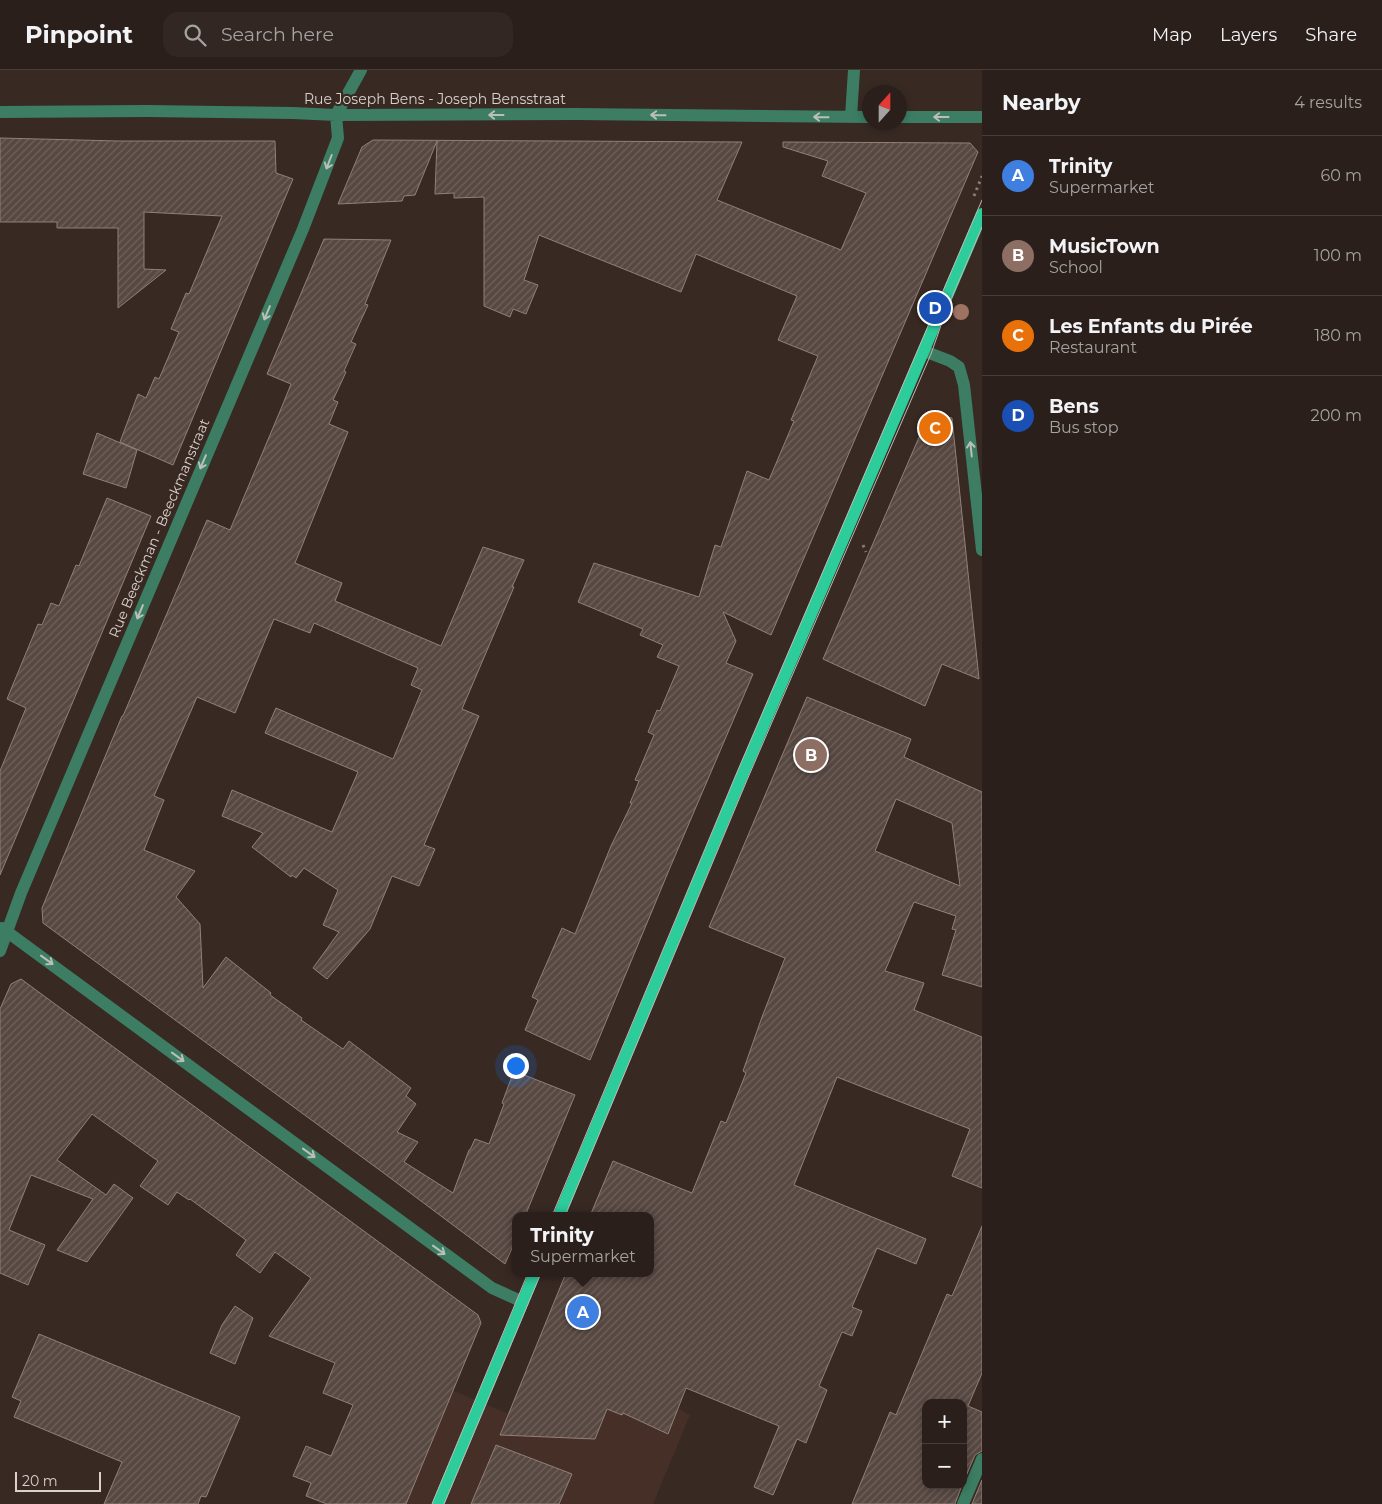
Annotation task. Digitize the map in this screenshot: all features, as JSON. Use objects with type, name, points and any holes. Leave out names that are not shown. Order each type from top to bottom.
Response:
[{"type":"main road","points":[[560,1212],[741,778],[982,214]]},
{"type":"main road","points":[[438,1504],[533,1277]]},
{"type":"street","points":[[336,116],[361,70]]},
{"type":"street","points":[[851,117],[854,70]]},
{"type":"street","name":"Rue Joseph Bens - Joseph Bensstraat","points":[[0,112],[148,111],[293,113],[336,116],[577,114],[862,117]]},
{"type":"street","name":"Rue Beeckman - Beeckmanstraat","points":[[0,951],[4,929],[303,229],[338,138],[336,116]]},
{"type":"street","points":[[907,117],[982,117]]},
{"type":"street","points":[[924,351],[950,361],[959,367],[964,384],[982,550]]},
{"type":"street","points":[[4,929],[492,1288],[523,1302]]},
{"type":"street","points":[[963,1504],[982,1459]]},
{"type":"shaded area","points":[[546,1332],[690,1415],[653,1504],[318,1504],[376,1358],[518,1418]]},
{"type":"building","points":[[0,138],[118,141],[275,141],[276,173],[293,179],[173,465],[120,442],[138,394],[146,398],[155,377],[159,379],[179,332],[171,329],[186,293],[189,294],[222,216],[144,212],[144,269],[166,270],[118,308],[118,228],[57,228],[57,222],[0,222]]},
{"type":"building","points":[[373,140],[742,142],[717,200],[841,250],[866,193],[822,176],[828,161],[783,147],[783,142],[970,143],[978,152],[771,635],[723,612],[736,641],[726,663],[753,674],[590,1060],[525,1030],[538,1000],[532,997],[562,928],[575,934],[611,846],[632,803],[630,803],[639,781],[635,780],[654,735],[648,732],[657,710],[660,711],[679,666],[657,657],[663,645],[640,635],[643,629],[578,602],[594,563],[699,597],[715,545],[721,547],[747,471],[769,480],[794,421],[791,420],[818,356],[778,340],[797,296],[696,254],[681,292],[539,235],[524,280],[538,285],[526,314],[513,309],[510,317],[484,306],[484,197],[454,198],[454,193],[435,194],[437,141],[415,195],[404,196],[402,201],[338,204],[362,147]]},
{"type":"building","points":[[324,239],[391,240],[365,304],[368,305],[351,342],[356,344],[333,400],[338,402],[329,424],[348,432],[295,563],[342,583],[335,601],[441,646],[483,547],[524,560],[462,709],[479,716],[424,845],[435,849],[419,886],[392,876],[370,929],[327,979],[313,968],[339,932],[323,925],[338,890],[304,868],[296,878],[292,875],[291,877],[252,847],[263,833],[222,816],[232,790],[332,832],[358,772],[265,733],[276,708],[393,759],[422,690],[411,685],[418,668],[314,623],[310,633],[274,619],[235,713],[197,697],[154,796],[164,800],[144,850],[195,871],[176,897],[200,924],[203,988],[226,957],[271,993],[270,995],[302,1018],[301,1020],[343,1049],[349,1041],[411,1088],[406,1096],[416,1104],[397,1132],[418,1142],[404,1162],[453,1193],[475,1139],[489,1144],[514,1071],[575,1095],[527,1212],[512,1212],[512,1248],[505,1264],[43,923],[42,908],[122,716],[207,520],[230,530],[283,404],[291,384],[267,374]]},
{"type":"building","points":[[930,412],[952,418],[979,679],[942,664],[925,706],[823,659]]},
{"type":"building","points":[[97,433],[137,450],[126,488],[83,474]]},
{"type":"building","points":[[107,498],[151,516],[0,875],[0,771],[26,708],[7,699],[38,624],[42,625],[51,603],[59,606],[76,565],[79,566]]},
{"type":"building","points":[[807,697],[911,739],[904,757],[982,792],[982,987],[942,975],[956,930],[952,929],[956,916],[914,902],[885,971],[924,983],[914,1010],[982,1037],[982,1188],[952,1176],[970,1129],[837,1077],[794,1185],[926,1239],[916,1264],[877,1248],[852,1307],[862,1311],[852,1336],[842,1332],[819,1386],[827,1390],[806,1443],[797,1439],[773,1495],[754,1487],[779,1426],[686,1388],[668,1434],[623,1413],[622,1415],[607,1409],[595,1439],[500,1435],[564,1277],[654,1277],[654,1212],[592,1212],[613,1161],[692,1193],[721,1121],[726,1123],[746,1073],[743,1071],[785,958],[709,927]],"holes":[[[896,799],[952,823],[960,886],[875,851]]]},
{"type":"building","points":[[21,979],[478,1315],[481,1323],[406,1504],[327,1504],[306,1496],[311,1483],[293,1476],[306,1446],[331,1456],[353,1405],[323,1393],[335,1363],[269,1336],[311,1278],[275,1252],[260,1273],[236,1255],[246,1240],[190,1199],[177,1192],[168,1205],[140,1186],[158,1161],[92,1114],[57,1160],[106,1195],[114,1184],[133,1198],[87,1262],[57,1250],[93,1199],[31,1175],[9,1230],[45,1245],[28,1285],[0,1273],[0,1009],[11,984]]},
{"type":"building","points":[[982,1226],[982,1373],[968,1406],[982,1412],[982,1451],[975,1455],[967,1474],[967,1399],[922,1399],[922,1489],[961,1489],[955,1504],[852,1504],[890,1412],[896,1415],[947,1294],[952,1296]]},
{"type":"building","points":[[235,1306],[253,1318],[235,1364],[210,1353],[222,1325]]},
{"type":"building","points":[[39,1334],[240,1417],[206,1497],[201,1496],[198,1504],[104,1504],[122,1462],[14,1417],[21,1401],[12,1397]]},
{"type":"building","points":[[496,1445],[572,1474],[559,1504],[471,1504]]},
{"type":"building","points":[[982,1480],[982,1504],[972,1504]]},
{"type":"tram line","points":[[554,1212],[735,777],[982,200]]},
{"type":"tram line","points":[[567,1212],[747,780],[931,354],[946,311],[982,227]]},
{"type":"tram line","points":[[432,1504],[526,1277]]},
{"type":"tram line","points":[[444,1504],[539,1277]]},
{"type":"place","name":"Bens","points":[[935,308]]},
{"type":"place","name":"Les Enfants du Pirée","points":[[935,428]]},
{"type":"place","name":"MusicTown","points":[[811,755]]},
{"type":"place","name":"Trinity","points":[[583,1312]]}]
